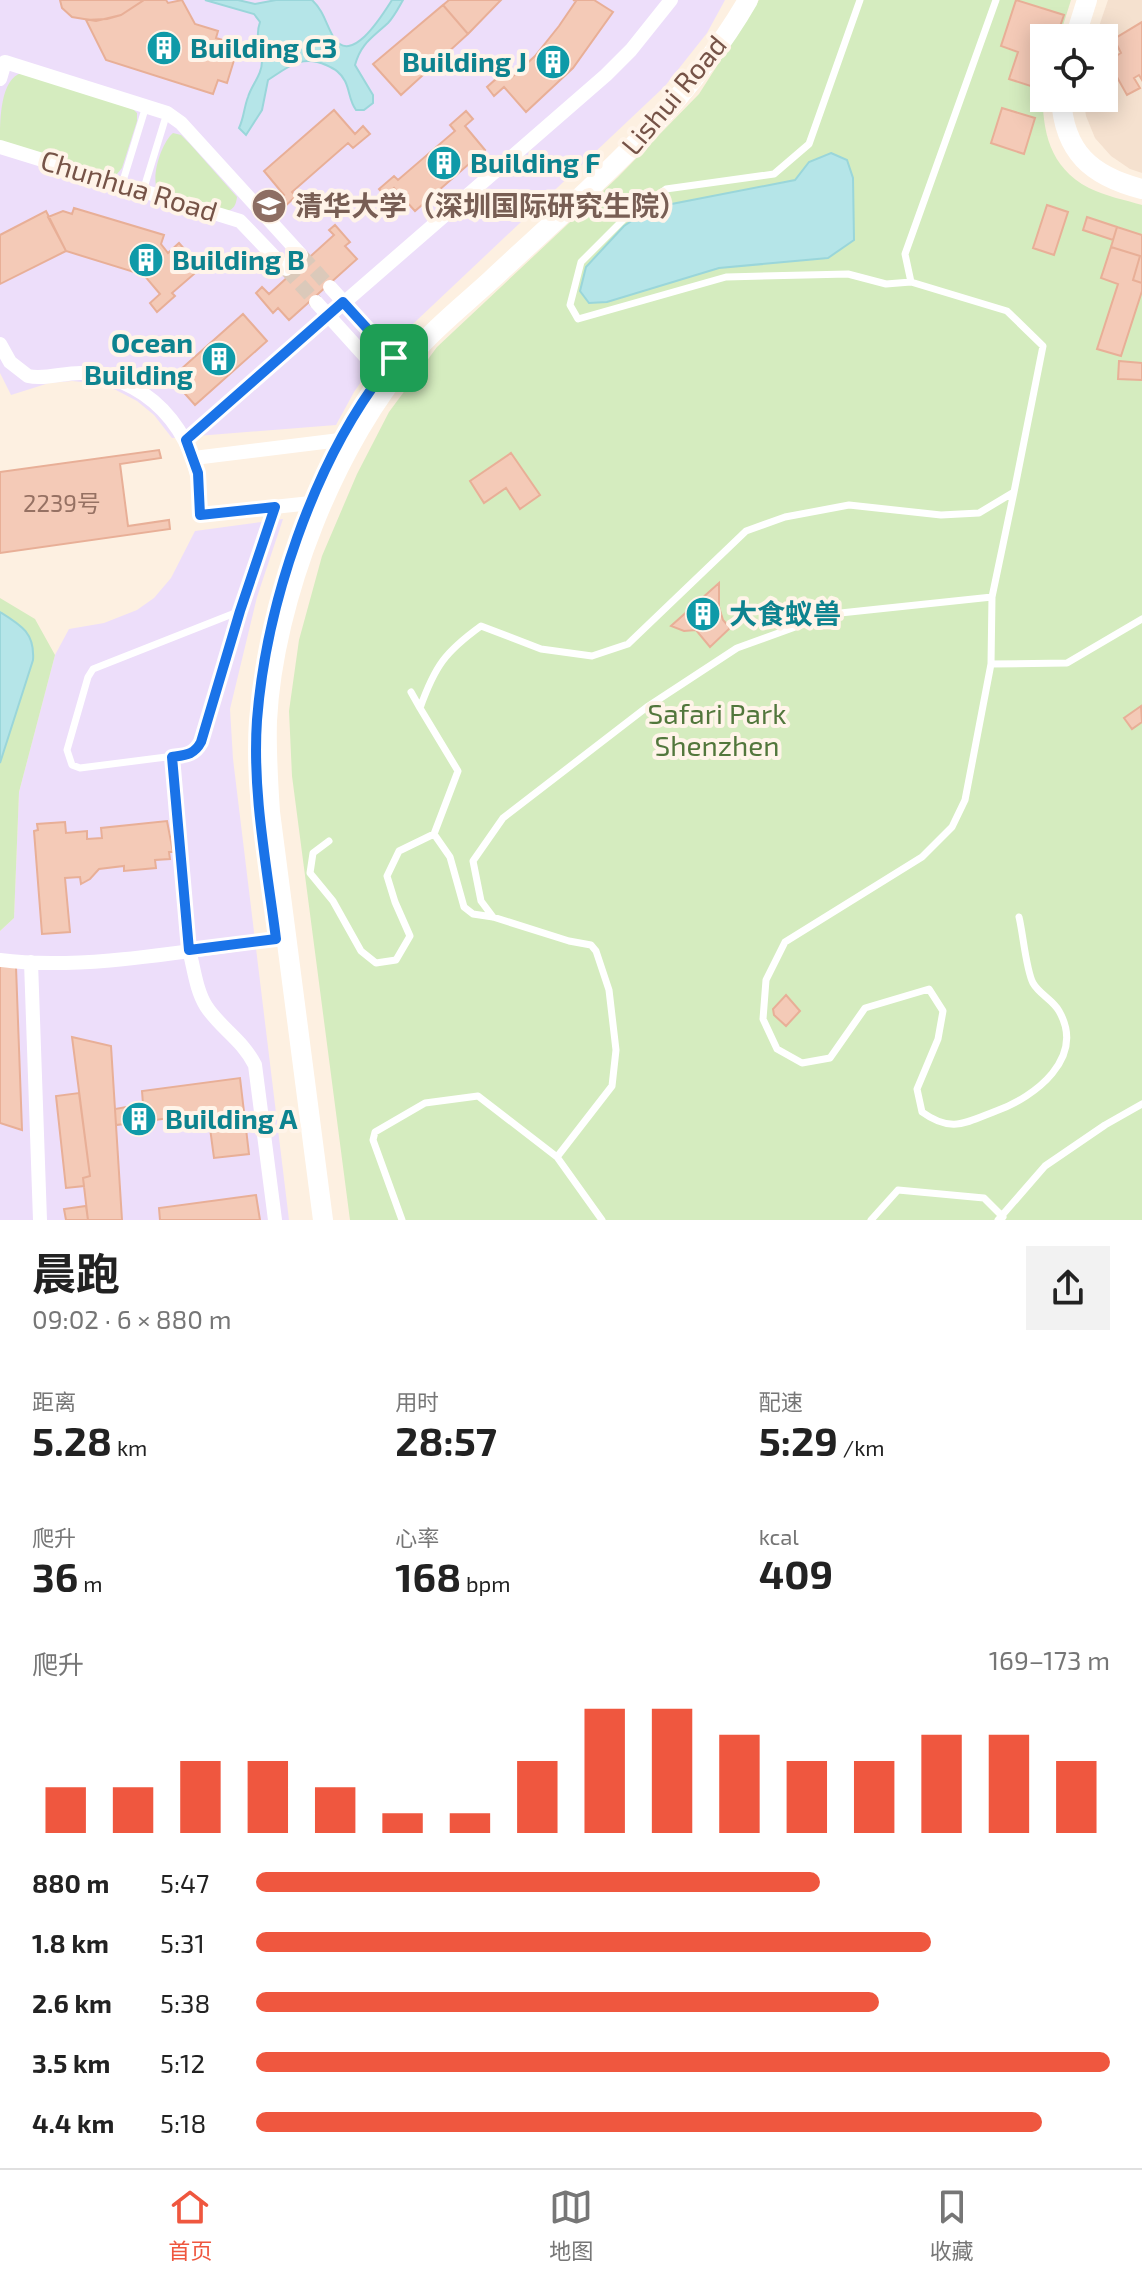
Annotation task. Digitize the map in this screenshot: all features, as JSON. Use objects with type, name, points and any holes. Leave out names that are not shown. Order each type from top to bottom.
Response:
[{"type":"main road","name":"Lishui Road","points":[[323,1220],[270,812],[267,719],[286,613],[314,526],[355,439],[408,340],[645,118],[702,51],[735,0]]},
{"type":"main road","name":"Lishui Road","points":[[311,1220],[260,814],[257,720],[277,609],[311,503],[340,440],[367,394],[647,133],[703,67],[748,0]]},
{"type":"main road","points":[[1079,24],[1087,0]]},
{"type":"main road","points":[[1062,112],[1068,137],[1081,157],[1102,175],[1142,189]]},
{"type":"street","points":[[186,440],[606,75],[631,50],[671,0]]},
{"type":"street","name":"Chunhua Road","points":[[0,79],[5,62],[167,113],[181,123],[301,255]]},
{"type":"street","name":"Chunhua Road","points":[[0,147],[245,224],[286,269]]},
{"type":"street","points":[[330,287],[392,368]]},
{"type":"street","points":[[316,302],[392,368]]},
{"type":"street","points":[[0,344],[10,362],[28,376],[83,373],[108,378],[135,388],[169,415],[194,458],[201,486],[200,515],[311,503]]},
{"type":"street","points":[[194,458],[340,440]]},
{"type":"street","points":[[0,960],[98,960],[276,939]]},
{"type":"street","points":[[189,950],[200,994],[207,1008],[246,1049],[255,1065],[275,1220]]},
{"type":"street","points":[[31,962],[40,1220]]},
{"type":"lane","points":[[860,0],[809,144],[774,174],[666,189],[625,218],[581,262],[570,305],[578,319],[726,277],[848,274],[886,284],[911,282],[1007,311],[1043,346],[992,597],[991,664],[965,800],[952,827],[922,857],[785,942],[766,980],[763,1019],[777,1049],[802,1063],[830,1058],[865,1008],[929,989],[943,1011],[938,1039],[917,1089],[922,1112],[938,1124],[963,1124],[1015,1104],[1047,1082],[1066,1052],[1059,1010],[1033,983],[1019,917]]},
{"type":"lane","points":[[911,282],[905,254],[993,1]]},
{"type":"lane","points":[[122,184],[146,106]]},
{"type":"lane","points":[[143,191],[167,113]]},
{"type":"lane","points":[[245,224],[260,211]]},
{"type":"lane","points":[[420,708],[431,677],[452,647],[481,626],[541,649],[592,656],[628,644],[746,531],[785,517],[849,505],[941,515],[979,513],[1014,492]]},
{"type":"lane","points":[[240,611],[93,669],[67,750],[72,765],[80,768],[172,757],[196,751],[275,507]]},
{"type":"lane","points":[[493,917],[481,901],[473,861],[503,818],[647,707],[737,648],[831,614],[992,597]]},
{"type":"lane","points":[[991,664],[1067,663],[1142,619]]},
{"type":"lane","points":[[329,841],[313,853],[310,873],[333,901],[361,951],[376,963],[396,960],[410,936],[387,876],[399,851],[434,834],[458,771],[411,692]]},
{"type":"lane","points":[[172,757],[189,950]]},
{"type":"lane","points":[[434,834],[450,857],[464,907],[473,914],[591,945],[596,951],[609,990],[616,1050],[612,1086],[557,1157]]},
{"type":"lane","points":[[402,1220],[373,1140],[375,1132],[425,1103],[478,1096],[557,1157],[602,1220]]},
{"type":"lane","points":[[871,1220],[898,1190],[984,1198],[1000,1219],[1045,1166],[1142,1104]]},
{"type":"shaded area","name":"清华大学（深圳国际研究生院）","points":[[0,0],[725,0],[707,33],[665,86],[379,356],[336,425],[172,438],[154,415],[116,390],[72,381],[49,383],[11,395],[0,373]]},
{"type":"shaded area","points":[[1108,0],[1142,0],[1142,173],[1111,156],[1095,138],[1086,116],[1085,112],[1118,112],[1118,24],[1100,24]]},
{"type":"shaded area","points":[[283,519],[257,597],[230,709],[233,759],[289,1220],[0,1220],[0,931],[14,918],[19,792],[55,655],[69,629],[104,623],[137,610],[154,598],[171,578],[195,531]]},
{"type":"green space","name":"Safari Park Shenzhen","points":[[759,0],[1071,0],[1063,24],[1030,24],[1030,112],[1044,112],[1049,141],[1057,159],[1070,175],[1108,196],[1142,205],[1142,1220],[350,1220],[292,776],[289,711],[299,640],[322,556],[357,474],[389,412],[437,347],[618,177],[699,94]]},
{"type":"green space","points":[[22,73],[132,108],[137,113],[122,168],[117,174],[110,176],[0,141],[5,91],[9,83]]},
{"type":"green space","points":[[173,133],[181,135],[190,144],[237,197],[231,210],[226,212],[158,191],[155,177],[158,160]]},
{"type":"green space","points":[[0,598],[35,619],[55,655],[19,792],[14,918],[0,931]]},
{"type":"water","points":[[205,0],[238,0],[255,4],[276,0],[312,0],[334,38],[341,45],[349,46],[366,35],[392,0],[403,0],[390,21],[364,46],[355,65],[373,95],[373,103],[364,110],[356,110],[339,73],[317,62],[302,61],[268,80],[262,110],[246,135],[239,128],[262,66],[258,33],[260,22],[254,14]]},
{"type":"water","points":[[831,153],[847,160],[853,178],[854,240],[828,258],[719,268],[607,302],[589,303],[580,291],[586,267],[624,226],[651,208],[795,180],[809,162]]},
{"type":"water","points":[[0,612],[29,636],[33,660],[0,763]]},
{"type":"building","points":[[60,0],[144,0],[121,15],[96,21],[72,17],[62,8]]},
{"type":"building","name":"Building C3","points":[[144,0],[166,0],[168,3],[182,0],[195,24],[218,31],[216,38],[229,42],[225,54],[235,57],[227,83],[218,80],[213,94],[106,60],[86,20],[121,15]]},
{"type":"building","points":[[449,0],[501,0],[468,34],[443,5]]},
{"type":"building","name":"Building J","points":[[573,0],[594,0],[613,12],[573,68],[526,112],[504,87],[494,96],[487,87],[505,71],[511,78],[535,56],[576,1]]},
{"type":"building","points":[[1016,0],[1064,15],[1061,24],[1030,24],[1030,86],[1009,79],[1018,52],[1001,46]]},
{"type":"building","points":[[443,5],[468,34],[401,95],[373,64]]},
{"type":"building","points":[[1142,22],[1142,80],[1139,75],[1134,78],[1140,88],[1127,95],[1118,79],[1118,55],[1121,53],[1118,37]]},
{"type":"building","points":[[1002,108],[1035,118],[1024,154],[991,143]]},
{"type":"building","points":[[334,110],[355,134],[363,126],[370,134],[353,148],[348,143],[292,192],[296,196],[281,210],[275,203],[284,195],[264,171]]},
{"type":"building","name":"Building F","points":[[466,111],[473,119],[465,126],[485,150],[415,211],[394,188],[385,196],[379,189],[394,176],[398,180],[455,131],[450,125]]},
{"type":"building","points":[[1047,205],[1068,212],[1054,255],[1033,248]]},
{"type":"building","name":"Building B","points":[[74,208],[164,235],[161,244],[168,253],[179,243],[201,268],[172,293],[175,296],[157,312],[150,303],[160,294],[144,275],[66,251],[48,217],[63,211],[72,214]]},
{"type":"building","points":[[46,211],[66,251],[0,284],[0,235]]},
{"type":"building","points":[[1087,217],[1117,227],[1113,240],[1083,230]]},
{"type":"building","points":[[335,225],[350,242],[345,246],[357,259],[289,320],[278,308],[273,313],[256,293],[262,287],[269,294],[334,235],[329,230]]},
{"type":"building","points":[[1117,227],[1142,235],[1142,283],[1133,280],[1140,256],[1111,247]]},
{"type":"building","points":[[1111,247],[1140,256],[1133,280],[1142,283],[1142,291],[1121,356],[1097,349],[1118,284],[1101,278]]},
{"type":"building","name":"Ocean Building","points":[[243,314],[267,341],[195,405],[171,378]]},
{"type":"building","points":[[1119,361],[1142,363],[1142,380],[1118,379]]},
{"type":"building","points":[[159,450],[161,458],[120,464],[128,526],[169,520],[170,529],[0,553],[0,472]]},
{"type":"building","points":[[511,453],[540,495],[520,509],[506,488],[484,503],[470,481]]},
{"type":"building","name":"大食蚁兽","points":[[719,583],[719,607],[723,620],[730,628],[710,647],[696,630],[684,631],[671,626]]},
{"type":"building","points":[[1141,706],[1142,722],[1132,729],[1124,718]]},
{"type":"building","points":[[167,821],[173,852],[169,852],[170,859],[155,860],[156,868],[124,871],[124,866],[99,869],[81,884],[80,877],[65,878],[70,932],[42,934],[34,831],[38,830],[37,824],[65,822],[66,833],[87,831],[87,839],[102,838],[101,828]]},
{"type":"building","points":[[0,966],[16,967],[22,1130],[0,1123]]},
{"type":"building","points":[[786,995],[800,1011],[786,1026],[774,1015],[773,1009]]},
{"type":"building","points":[[72,1037],[111,1046],[122,1220],[88,1220],[83,1178],[90,1176]]},
{"type":"building","name":"Building A","points":[[240,1078],[249,1154],[214,1158],[208,1113],[116,1125],[115,1109],[143,1104],[142,1091]]},
{"type":"building","name":"Building A","points":[[79,1093],[90,1176],[83,1178],[84,1186],[66,1188],[56,1096]]},
{"type":"building","points":[[256,1195],[260,1220],[160,1220],[159,1208]]},
{"type":"building","points":[[86,1206],[88,1220],[66,1220],[64,1209]]},
{"type":"tunnel","points":[[301,255],[330,287]]},
{"type":"tunnel","points":[[286,269],[316,302]]},
{"type":"place","name":"Building C3","points":[[164,48]]},
{"type":"place","name":"Building J","points":[[553,62]]},
{"type":"place","name":"Building F","points":[[444,163]]},
{"type":"place","name":"清华大学（深圳国际研究生院）","points":[[269,206]]},
{"type":"place","name":"Building B","points":[[146,260]]},
{"type":"place","name":"Ocean Building","points":[[219,359]]},
{"type":"place","name":"大食蚁兽","points":[[703,614]]},
{"type":"place","name":"Building A","points":[[139,1119]]},
{"type":"route","points":[[343,302],[394,358],[398,374],[383,373],[367,394],[348,425],[315,493],[287,572],[265,665],[257,720],[257,770],[276,939],[189,950],[172,757],[196,751],[201,742],[275,507],[200,515],[201,486],[186,440],[343,302]]}]
